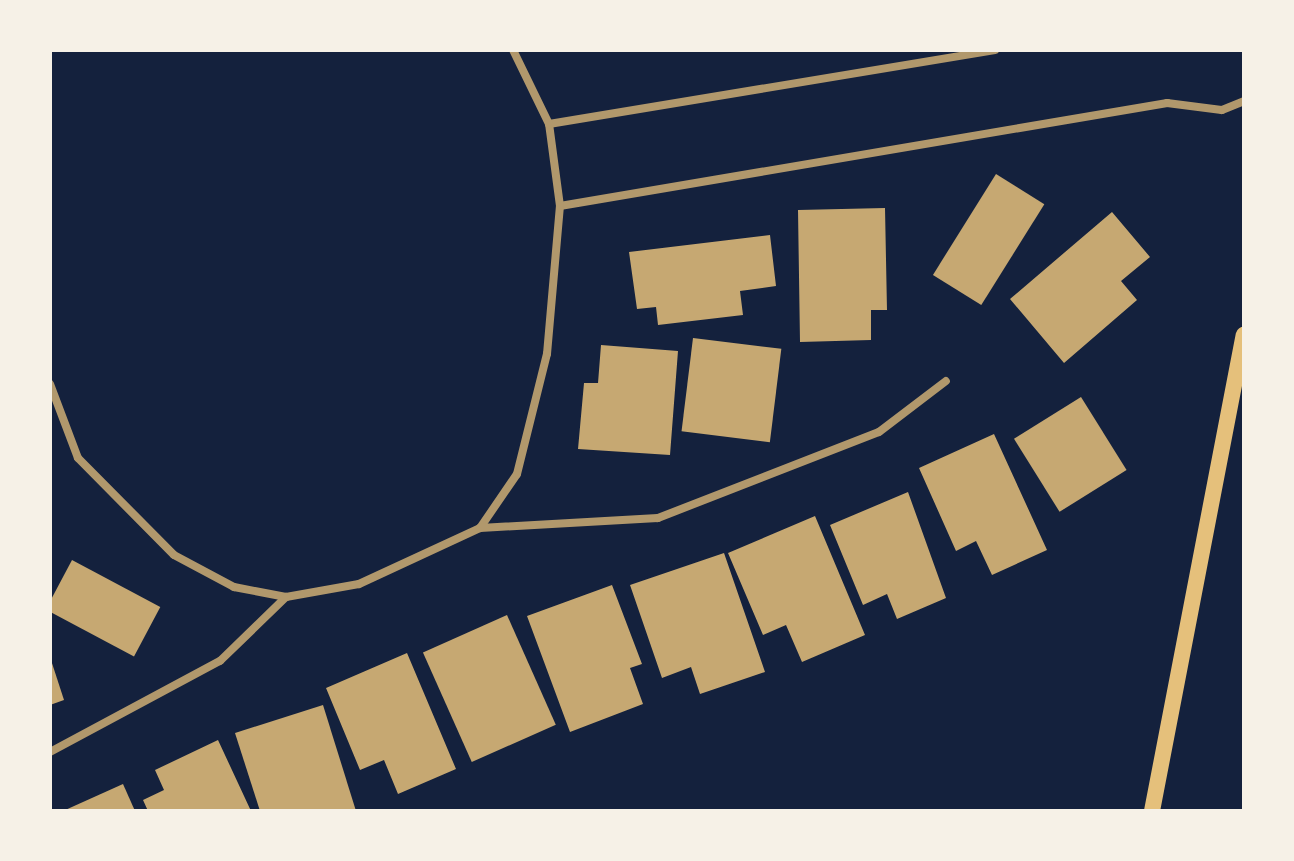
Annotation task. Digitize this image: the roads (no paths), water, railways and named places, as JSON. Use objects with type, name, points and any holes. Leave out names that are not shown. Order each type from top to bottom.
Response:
[{"type":"main road","points":[[1152,811],[1244,335]]},
{"type":"street","points":[[549,124],[995,50]]},
{"type":"street","points":[[480,528],[521,459],[547,354],[560,206],[549,124],[515,51]]},
{"type":"street","points":[[560,206],[1167,103],[1222,110],[1244,101]]},
{"type":"street","points":[[50,384],[78,458],[174,555],[234,587],[286,597],[359,584],[480,528],[658,518],[879,432],[946,381]]},
{"type":"street","points":[[50,752],[220,661],[286,597]]}]
